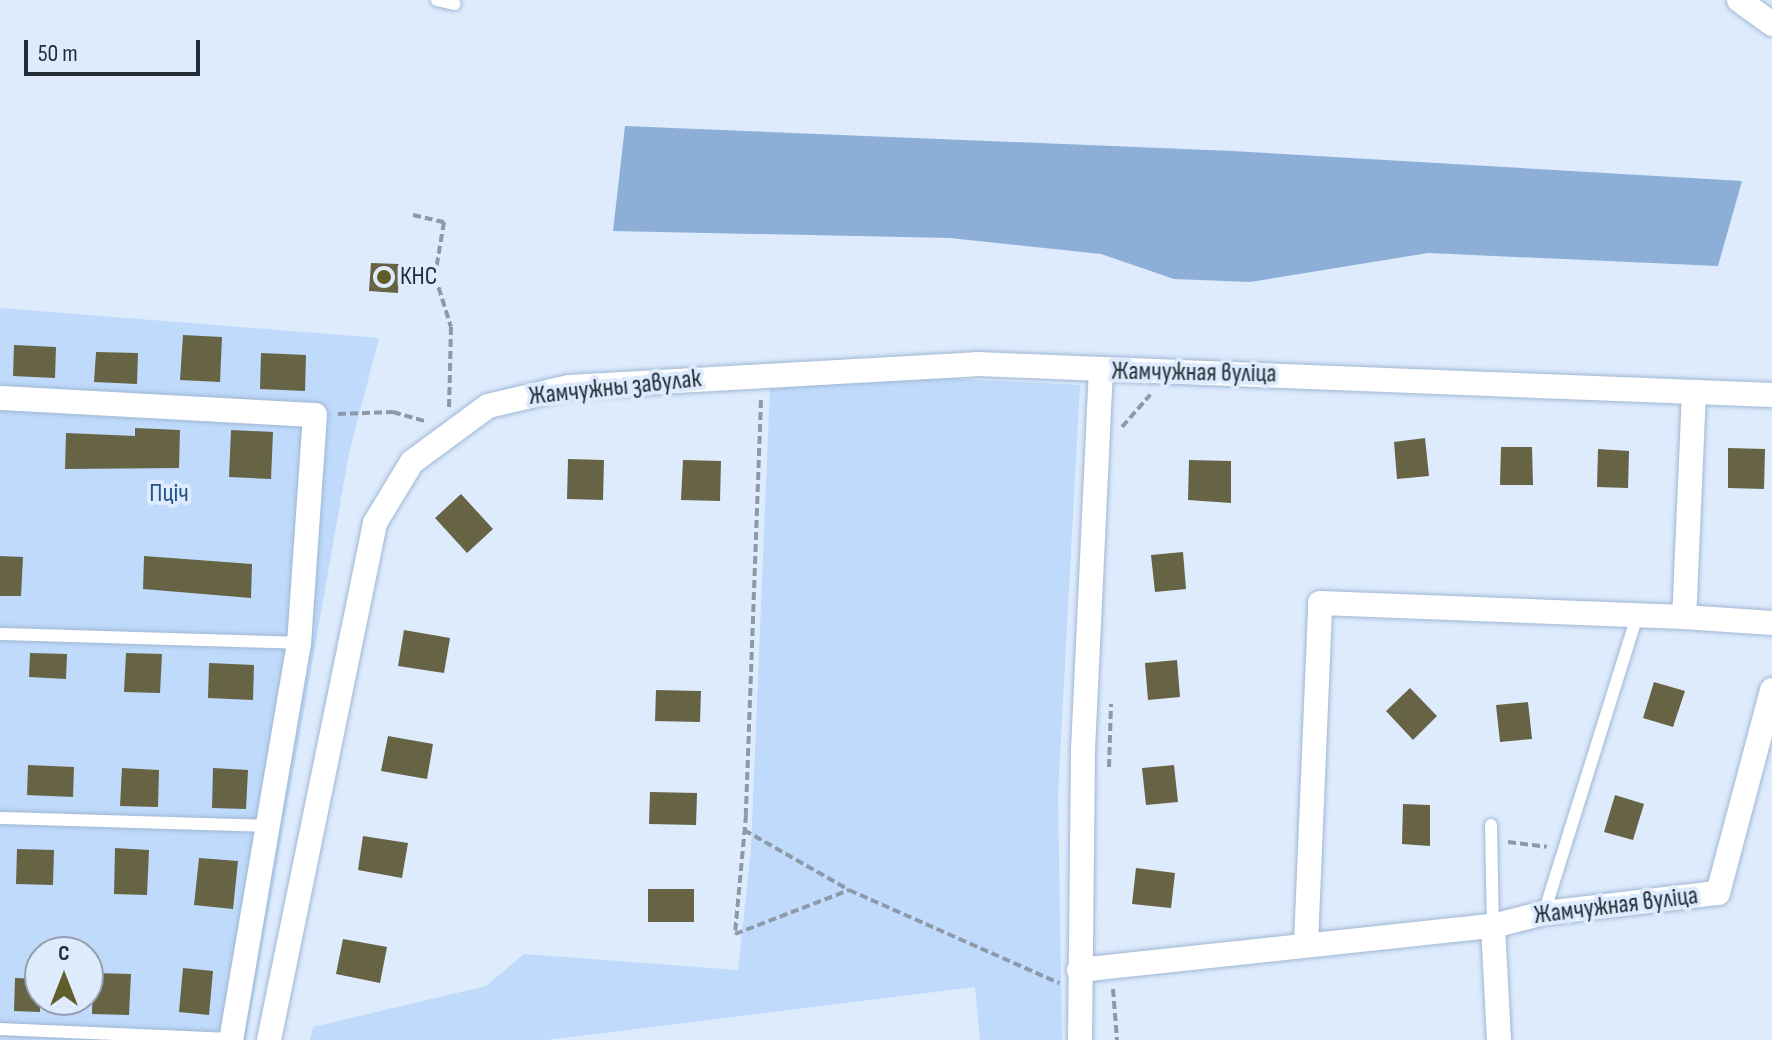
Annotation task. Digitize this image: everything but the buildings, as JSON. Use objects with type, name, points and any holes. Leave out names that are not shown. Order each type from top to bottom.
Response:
[{"type":"street","points":[[1739,0],[1772,24]]},
{"type":"street","name":"Жамчужны завулак","points":[[269,1040],[375,523],[412,462],[449,429],[488,406],[569,387],[976,364],[1101,369]]},
{"type":"street","name":"Жамчужная вуліца","points":[[1080,1040],[1079,981],[1101,369],[1772,395]]},
{"type":"street","points":[[1684,617],[1694,392]]},
{"type":"street","points":[[0,398],[315,415],[299,643],[265,826],[231,1039]]},
{"type":"street","points":[[1306,944],[1320,603],[1772,623]]},
{"type":"street","name":"Жамчужная вуліца","points":[[1079,981],[1111,970],[1306,944],[1493,926],[1544,913],[1718,893],[1772,690]]},
{"type":"street","points":[[1493,926],[1499,1040]]},
{"type":"lane","points":[[437,0],[455,4]]},
{"type":"lane","points":[[1544,913],[1637,616]]},
{"type":"lane","points":[[0,634],[299,643]]},
{"type":"lane","points":[[0,818],[265,826]]},
{"type":"lane","points":[[1491,825],[1493,926]]},
{"type":"lane","points":[[0,1029],[231,1039]]},
{"type":"path","points":[[315,415],[393,412],[449,429],[451,327],[435,276],[444,222],[413,215]]},
{"type":"path","points":[[762,374],[744,830],[735,934],[849,890]]},
{"type":"path","points":[[1122,441],[1122,426],[1151,394],[1167,395]]},
{"type":"path","points":[[1108,784],[1112,691]]},
{"type":"path","points":[[744,830],[849,890],[1079,981]]},
{"type":"path","points":[[1491,839],[1557,849]]},
{"type":"path","points":[[1111,970],[1117,1040]]},
{"type":"green space","name":"Пціч","points":[[0,308],[379,338],[349,453],[246,1040],[0,1040]]},
{"type":"green space","points":[[938,378],[1080,385],[1058,794],[1062,1040],[980,1040],[975,987],[546,1040],[310,1040],[313,1027],[486,986],[524,954],[738,970],[751,849],[770,387]]},
{"type":"shaded area","points":[[625,126],[1232,151],[1742,181],[1718,266],[1428,253],[1250,282],[1174,279],[1101,254],[950,238],[613,231]]},
{"type":"place","name":"КНС","points":[[384,277]]}]
